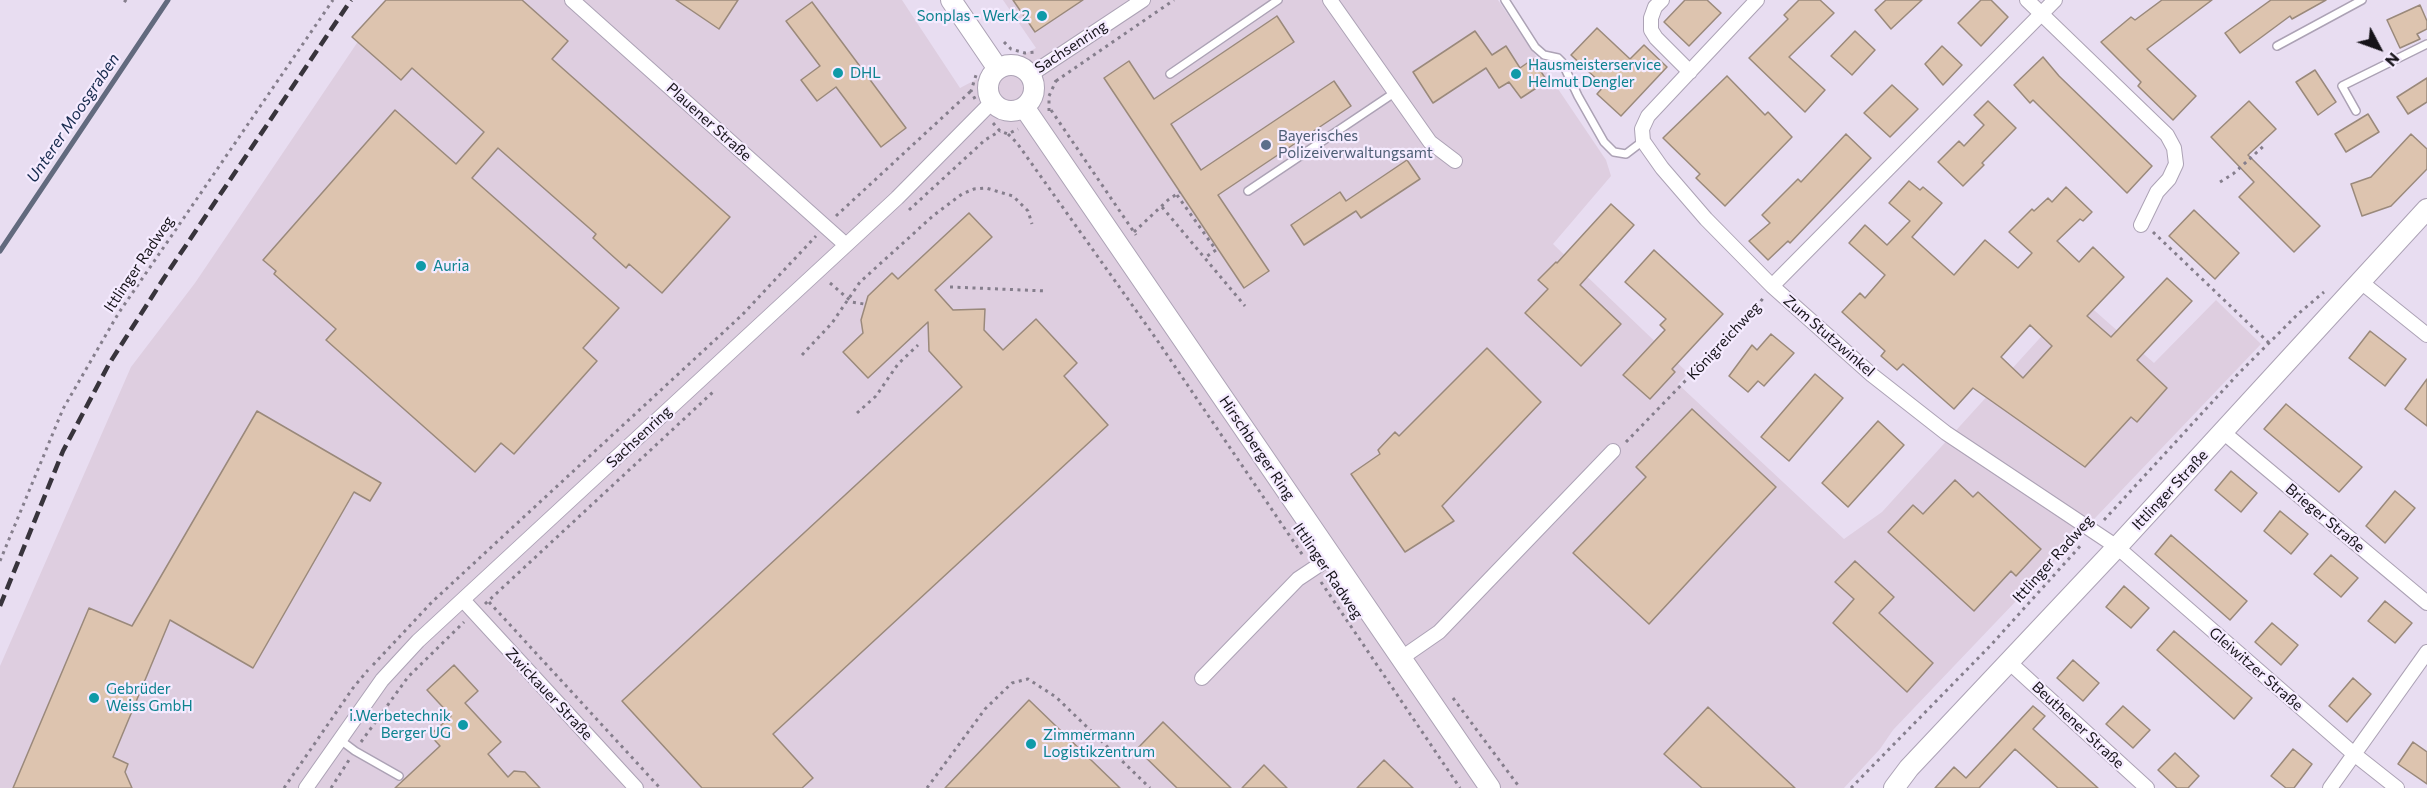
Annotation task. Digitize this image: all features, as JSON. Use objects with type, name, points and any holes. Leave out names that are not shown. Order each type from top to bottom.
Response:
[{"type":"street","name":"Plauener Straße","points":[[572,0],[846,244]]},
{"type":"street","points":[[951,0],[994,63],[987,107],[1029,114],[1034,90],[1030,75],[1014,65],[994,63]]},
{"type":"street","name":"Sachsenring","points":[[1030,75],[1143,0]]},
{"type":"street","points":[[1330,0],[1430,142],[1455,161]]},
{"type":"street","points":[[1662,0],[1655,7],[1651,18],[1651,30],[1690,72]]},
{"type":"street","points":[[2027,0],[2167,135],[2174,148],[2176,164],[2169,178],[2157,192],[2141,225]]},
{"type":"street","points":[[1772,286],[2055,0]]},
{"type":"street","points":[[1643,141],[1642,129],[1648,116],[1752,2]]},
{"type":"street","name":"Sachsenring","points":[[306,788],[381,680],[418,641],[897,198],[987,107]]},
{"type":"street","name":"Hirschberger Ring","points":[[1029,114],[1490,788]]},
{"type":"street","name":"Zum Stutzwinkel","points":[[1643,141],[1692,203],[1772,286],[1872,375],[1946,433],[2095,530],[2117,547]]},
{"type":"street","name":"Ittlinger Straße","points":[[1894,788],[1909,768],[2117,547],[2427,209]]},
{"type":"street","points":[[2361,282],[2427,334]]},
{"type":"street","name":"Brieger Straße","points":[[2223,432],[2427,603]]},
{"type":"street","points":[[1400,658],[1439,632],[1613,451]]},
{"type":"street","name":"Gleiwitzer Straße","points":[[2117,547],[2354,754],[2397,788]]},
{"type":"street","points":[[1202,678],[1298,579],[1331,557]]},
{"type":"street","name":"Zwickauer Straße","points":[[463,600],[636,788]]},
{"type":"street","points":[[2330,788],[2427,652]]},
{"type":"street","name":"Beuthener Straße","points":[[2009,662],[2147,788]]},
{"type":"street","name":"Ittlinger Straße","points":[[1879,788],[1909,768]]},
{"type":"lane","points":[[1170,74],[1278,0]]},
{"type":"lane","points":[[1505,0],[1535,46],[1544,55],[1558,58],[1562,62],[1604,142],[1614,152],[1626,154],[1643,141]]},
{"type":"lane","points":[[2277,46],[2362,0]]},
{"type":"lane","points":[[2356,111],[2342,86],[2427,44]]},
{"type":"lane","points":[[1248,191],[1395,93]]},
{"type":"lane","points":[[339,739],[355,751],[399,776]]},
{"type":"path","points":[[124,0],[129,4]]},
{"type":"path","name":"Ittlinger Radweg","points":[[0,561],[63,409],[118,314],[333,0]]},
{"type":"path","points":[[971,91],[987,107],[1000,130],[1008,134],[1029,114],[1051,110],[1049,96],[1056,81],[1174,0]]},
{"type":"path","points":[[284,788],[353,688],[393,641],[742,315],[825,226],[971,91],[978,70],[994,63],[1011,49],[1025,53],[1038,51],[1056,81]]},
{"type":"path","points":[[907,212],[985,140],[1000,130]]},
{"type":"path","name":"Ittlinger Radweg","points":[[1008,134],[1017,143],[1158,340],[1460,788]]},
{"type":"path","points":[[2220,182],[2233,174],[2266,144]]},
{"type":"path","points":[[802,355],[832,323],[860,282],[934,215],[962,194],[974,189],[987,188],[1013,196],[1028,211],[1032,224]]},
{"type":"path","points":[[1134,232],[1179,194],[1216,250],[1206,258]]},
{"type":"path","points":[[1162,207],[1245,306]]},
{"type":"path","points":[[2141,225],[2157,234],[2269,343]]},
{"type":"path","points":[[838,276],[830,284],[852,302],[864,304]]},
{"type":"path","name":"Königreichweg","points":[[1613,451],[1632,439],[1754,310],[1772,286]]},
{"type":"path","name":"Ittlinger Radweg","points":[[1851,788],[1991,645],[2269,343],[2331,286]]},
{"type":"path","points":[[950,287],[1047,291]]},
{"type":"path","points":[[857,413],[876,396],[898,364],[918,345]]},
{"type":"path","points":[[331,788],[408,677],[474,612],[719,386]]},
{"type":"path","points":[[488,601],[660,788]]},
{"type":"path","points":[[927,788],[985,709],[1012,683],[1028,679],[1056,697],[1150,788]]},
{"type":"shaded area","points":[[386,0],[902,0],[960,88],[1036,48],[1003,0],[1498,0],[1606,160],[1611,176],[1553,244],[1688,373],[1678,384],[1844,539],[1882,512],[2078,296],[2154,363],[2216,300],[2261,344],[1893,730],[1880,749],[1844,788],[0,788],[0,666],[131,367],[195,283]]},
{"type":"building","name":"Auria","points":[[386,0],[522,0],[568,41],[552,59],[730,217],[662,293],[629,264],[626,268],[593,238],[596,234],[498,148],[472,178],[619,308],[583,348],[597,361],[514,454],[501,443],[475,472],[326,340],[336,329],[274,274],[276,271],[263,260],[395,110],[456,164],[484,132],[412,68],[401,80],[352,37]]},
{"type":"building","points":[[676,0],[738,0],[719,29]]},
{"type":"building","name":"Sonplas - Werk 2","points":[[1013,0],[1083,0],[1035,32]]},
{"type":"building","points":[[1685,0],[1707,0],[1721,13],[1689,46],[1664,22]]},
{"type":"building","points":[[1799,0],[1820,0],[1834,13],[1789,57],[1825,90],[1805,112],[1749,58],[1788,19],[1784,15]]},
{"type":"building","points":[[1886,0],[1922,0],[1891,29],[1875,10]]},
{"type":"building","points":[[1981,0],[1991,0],[2008,17],[1981,46],[1958,23]]},
{"type":"building","points":[[2162,0],[2212,0],[2147,49],[2196,96],[2173,120],[2138,86],[2141,82],[2101,42],[2131,17],[2135,20]]},
{"type":"building","points":[[2271,0],[2326,0],[2292,19],[2290,16],[2240,53],[2225,33]]},
{"type":"building","name":"DHL","points":[[812,2],[906,128],[881,147],[836,87],[817,101],[801,80],[820,66],[786,21]]},
{"type":"building","points":[[2420,5],[2427,21],[2427,29],[2417,34],[2420,39],[2400,48],[2387,20]]},
{"type":"building","name":"Bayerisches Polizeiverwaltungsamt","points":[[1277,16],[1294,42],[1171,124],[1201,170],[1334,81],[1351,106],[1218,195],[1269,271],[1244,288],[1104,78],[1129,61],[1154,99]]},
{"type":"building","points":[[1597,28],[1630,59],[1644,45],[1667,67],[1621,116],[1597,94],[1604,86],[1571,55]]},
{"type":"building","points":[[1475,31],[1492,55],[1506,46],[1520,68],[1533,59],[1547,81],[1521,98],[1509,82],[1499,88],[1486,68],[1433,103],[1413,72]]},
{"type":"building","points":[[1855,31],[1875,50],[1852,75],[1831,56]]},
{"type":"building","points":[[1942,46],[1962,65],[1943,85],[1925,64]]},
{"type":"building","points":[[2043,57],[2059,76],[2152,166],[2127,193],[2033,100],[2030,103],[2014,85]]},
{"type":"building","points":[[2315,70],[2336,102],[2318,115],[2296,82]]},
{"type":"building","points":[[1727,76],[1765,115],[1768,112],[1792,137],[1725,206],[1696,178],[1700,174],[1663,138]]},
{"type":"building","points":[[2427,78],[2427,102],[2408,114],[2397,97]]},
{"type":"building","points":[[1892,85],[1918,109],[1890,137],[1864,113]]},
{"type":"building","points":[[1988,101],[2016,128],[1963,186],[1938,162],[1959,141],[1964,146],[1984,125],[1974,115]]},
{"type":"building","points":[[2249,101],[2276,129],[2248,155],[2320,226],[2294,252],[2239,197],[2254,182],[2211,137]]},
{"type":"building","points":[[2368,114],[2379,132],[2346,152],[2335,134]]},
{"type":"building","points":[[1846,134],[1871,158],[1790,243],[1788,241],[1768,260],[1749,241],[1770,223],[1762,215],[1798,179],[1801,182]]},
{"type":"building","points":[[2411,134],[2427,149],[2427,169],[2391,206],[2362,216],[2351,184],[2371,177]]},
{"type":"building","points":[[1407,160],[1420,179],[1361,218],[1356,211],[1304,245],[1291,225],[1340,192],[1346,201]]},
{"type":"building","points":[[1909,181],[1920,190],[1923,187],[1942,203],[1912,237],[1954,275],[1985,240],[2018,268],[2032,253],[2009,232],[2032,209],[2034,211],[2048,198],[2052,202],[2066,187],[2092,212],[2083,221],[2080,219],[2057,241],[2079,262],[2093,247],[2124,277],[2087,316],[2111,337],[2167,278],[2192,301],[2137,360],[2167,388],[2137,422],[2131,417],[2085,467],[1973,388],[1954,409],[1903,364],[1897,370],[1881,356],[1885,351],[1842,312],[1860,293],[1865,298],[1885,275],[1849,243],[1865,225],[1887,245],[1910,221],[1889,203]],"holes":[[[2030,325],[2052,346],[2023,378],[2001,357]]]},
{"type":"building","points":[[1611,204],[1634,225],[1580,285],[1621,324],[1581,366],[1525,313],[1548,289],[1538,280],[1557,263]]},
{"type":"building","points":[[2194,210],[2239,253],[2215,279],[2169,236]]},
{"type":"building","points":[[969,213],[992,237],[935,290],[953,310],[985,309],[984,330],[1003,350],[1036,319],[1077,363],[1064,376],[1108,425],[773,734],[813,778],[802,788],[702,788],[622,701],[962,387],[929,351],[928,322],[868,378],[843,352],[863,333],[861,320],[868,296],[892,273],[898,279]]},
{"type":"building","points":[[1654,250],[1723,314],[1672,369],[1675,372],[1650,399],[1623,375],[1665,330],[1660,325],[1666,319],[1625,282]]},
{"type":"building","points":[[2370,331],[2406,359],[2385,386],[2349,358]]},
{"type":"building","points":[[1771,334],[1794,353],[1764,386],[1758,381],[1748,392],[1729,376],[1752,345],[1757,350]]},
{"type":"building","points":[[1487,348],[1541,402],[1442,506],[1454,521],[1405,552],[1351,474],[1380,454],[1378,450],[1395,432],[1399,436]]},
{"type":"building","points":[[1815,374],[1843,398],[1789,461],[1761,437]]},
{"type":"building","points":[[2427,379],[2427,426],[2405,409]]},
{"type":"building","points":[[2286,404],[2362,467],[2339,492],[2264,429]]},
{"type":"building","points":[[1692,409],[1776,487],[1649,624],[1573,553],[1646,477],[1636,467]]},
{"type":"building","points":[[257,411],[381,483],[370,501],[354,492],[253,668],[170,620],[113,757],[128,764],[125,772],[132,788],[13,788],[89,608],[132,626]]},
{"type":"building","points":[[1878,421],[1904,445],[1848,507],[1822,483]]},
{"type":"building","points":[[2231,471],[2257,493],[2241,512],[2215,490]]},
{"type":"building","points":[[1955,480],[1973,497],[1978,492],[2041,549],[2016,576],[2011,571],[1974,611],[1888,532],[1913,505],[1923,514]]},
{"type":"building","points":[[2395,491],[2415,508],[2385,543],[2366,526]]},
{"type":"building","points":[[2280,511],[2308,534],[2291,554],[2264,531]]},
{"type":"building","points":[[2171,535],[2247,601],[2230,620],[2155,554]]},
{"type":"building","points":[[2331,555],[2358,578],[2341,597],[2314,574]]},
{"type":"building","points":[[1855,561],[1894,597],[1879,613],[1933,663],[1907,692],[1833,623],[1854,599],[1835,582]]},
{"type":"building","points":[[2124,586],[2149,608],[2131,628],[2106,607]]},
{"type":"building","points":[[2385,601],[2412,623],[2395,643],[2368,621]]},
{"type":"building","points":[[2272,623],[2298,645],[2281,665],[2255,642]]},
{"type":"building","points":[[2174,631],[2252,698],[2234,719],[2157,650]]},
{"type":"building","points":[[2073,660],[2099,683],[2083,701],[2057,678]]},
{"type":"building","name":"i.Werbetechnik Berger UG","points":[[454,665],[478,691],[465,703],[501,742],[488,754],[508,777],[514,771],[525,772],[540,788],[395,788],[440,746],[430,735],[451,716],[427,690]]},
{"type":"building","points":[[2353,678],[2371,694],[2347,722],[2329,706]]},
{"type":"building","name":"Zimmermann Logistikzentrum","points":[[1029,700],[1120,788],[945,788]]},
{"type":"building","points":[[2033,706],[2045,716],[2033,729],[2098,788],[2058,788],[2015,749],[1979,788],[1935,788],[1954,767],[1966,778]]},
{"type":"building","points":[[2123,706],[2150,730],[2133,748],[2106,724]]},
{"type":"building","points":[[1708,707],[1795,788],[1702,788],[1664,754]]},
{"type":"building","points":[[1163,722],[1231,788],[1177,788],[1137,749]]},
{"type":"building","points":[[2413,742],[2427,752],[2427,784],[2398,764]]},
{"type":"building","points":[[2293,749],[2312,764],[2294,788],[2286,788],[2271,776]]},
{"type":"building","points":[[2175,753],[2199,776],[2188,788],[2177,788],[2158,770]]},
{"type":"building","points":[[1384,760],[1413,788],[1357,788]]},
{"type":"building","points":[[1264,765],[1287,788],[1242,788]]},
{"type":"waterway","name":"Unterer Moosgraben","points":[[0,251],[168,0]]},
{"type":"railway","points":[[0,606],[63,451],[109,364],[164,278],[351,0]]},
{"type":"place","name":"Sonplas - Werk 2","points":[[1042,16]]},
{"type":"place","name":"DHL","points":[[838,73]]},
{"type":"place","name":"Hausmeisterservice Helmut Dengler","points":[[1516,74]]},
{"type":"place","name":"Bayerisches Polizeiverwaltungsamt","points":[[1266,145]]},
{"type":"place","name":"Auria","points":[[421,266]]},
{"type":"place","name":"Gebrüder Weiss GmbH","points":[[94,698]]},
{"type":"place","name":"i.Werbetechnik Berger UG","points":[[463,725]]},
{"type":"place","name":"Zimmermann Logistikzentrum","points":[[1031,744]]}]
